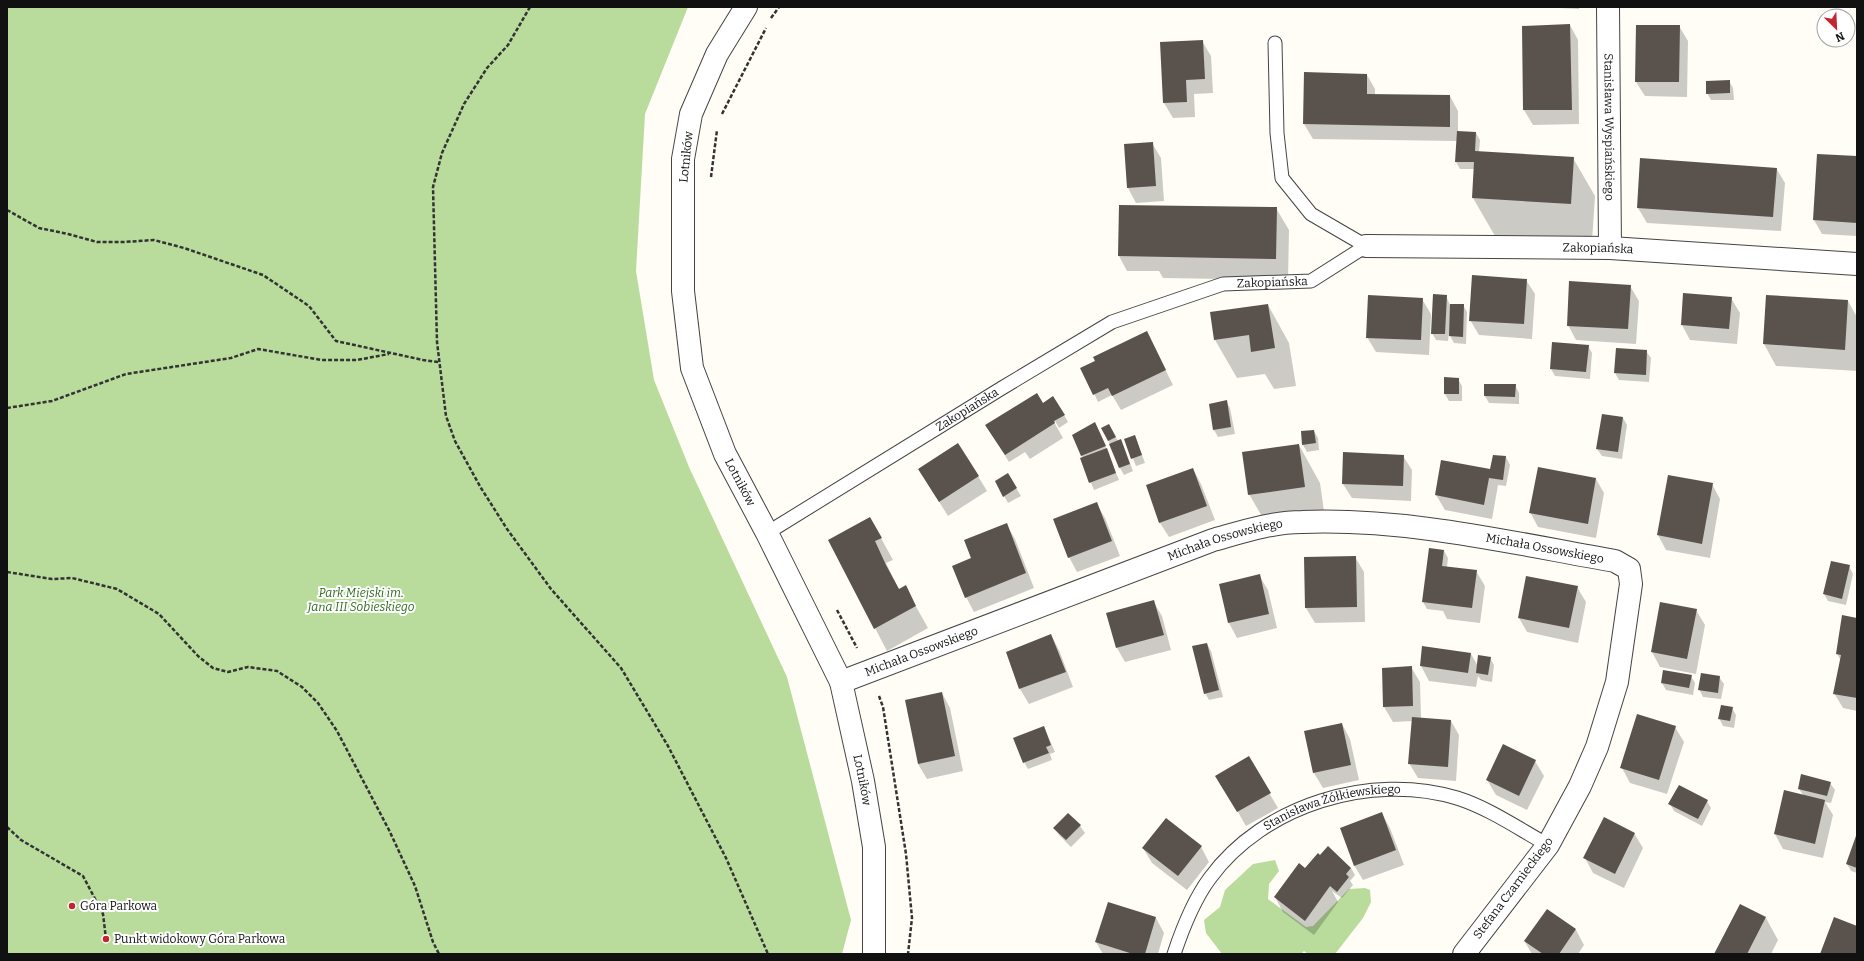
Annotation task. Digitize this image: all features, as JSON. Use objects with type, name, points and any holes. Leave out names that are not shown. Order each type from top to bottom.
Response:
[{"type":"street","name":"Lotników","points":[[746,7],[717,54],[691,114],[683,159],[683,291],[692,368],[725,454],[841,682],[863,781],[874,847],[874,954]]},
{"type":"street","name":"Stanisława Wyspiańskiego","points":[[1608,7],[1610,248]]},
{"type":"street","name":"Zakopiańska","points":[[1366,246],[1610,248],[1857,264]]},
{"type":"street","name":"Michała Ossowskiego","points":[[841,682],[1213,540],[1257,528],[1294,522],[1377,523],[1453,533],[1615,561],[1628,569]]},
{"type":"street","name":"Stefana Czarnieckiego","points":[[1464,954],[1548,845],[1580,786],[1597,747],[1617,682],[1631,584],[1628,569]]},
{"type":"lane","points":[[1275,43],[1277,133],[1282,178],[1311,214],[1366,246]]},
{"type":"lane","name":"Zakopiańska","points":[[767,534],[1112,322],[1223,284],[1311,281],[1366,246]]},
{"type":"lane","name":"Stanisława Żółkiewskiego","points":[[1174,954],[1183,926],[1209,878],[1237,847],[1272,821],[1312,803],[1376,790],[1406,790],[1437,794],[1475,804],[1548,845]]},
{"type":"path","points":[[530,7],[508,45],[487,68],[464,104],[442,153],[433,186],[438,362],[446,416],[459,447],[507,529],[551,589],[620,668],[640,699],[668,746],[722,852],[768,954]]},
{"type":"path","points":[[721,115],[773,14],[779,7]]},
{"type":"path","points":[[710,184],[717,129]]},
{"type":"path","points":[[7,210],[39,228],[97,242],[154,240],[184,248],[263,275],[309,306],[336,341],[438,362]]},
{"type":"path","points":[[7,408],[52,402],[126,374],[231,358],[258,348],[322,360],[357,360],[391,353]]},
{"type":"path","points":[[7,572],[52,579],[72,578],[117,589],[159,614],[198,656],[214,668],[228,672],[248,667],[277,671],[302,686],[318,703],[337,731],[389,830],[415,886],[433,942],[439,954]]},
{"type":"path","points":[[836,610],[869,672],[883,707],[906,854],[912,918],[908,954]]},
{"type":"path","points":[[7,828],[21,840],[83,876],[103,914],[106,940]]},
{"type":"green space","name":"Park Miejski im. Jana III Sobieskiego","points":[[7,7],[688,7],[645,114],[636,271],[654,380],[689,467],[787,677],[851,920],[842,954],[7,954]]},
{"type":"green space","points":[[1275,860],[1279,871],[1269,884],[1268,899],[1306,927],[1313,926],[1349,889],[1365,888],[1370,890],[1371,902],[1363,918],[1335,954],[1308,954],[1304,951],[1301,954],[1222,954],[1206,933],[1204,920],[1220,907],[1225,890],[1253,864]]},
{"type":"building","points":[[1570,24],[1572,110],[1523,110],[1522,26]]},
{"type":"building","points":[[1636,25],[1680,25],[1679,82],[1635,82]]},
{"type":"building","points":[[1203,40],[1205,79],[1186,80],[1187,102],[1163,103],[1160,42]]},
{"type":"building","points":[[1304,72],[1367,74],[1367,94],[1450,95],[1450,127],[1303,124]]},
{"type":"building","points":[[1730,80],[1730,93],[1706,94],[1706,81]]},
{"type":"building","points":[[1457,131],[1476,132],[1475,151],[1574,157],[1571,204],[1472,198],[1474,162],[1455,162]]},
{"type":"building","points":[[1153,142],[1156,186],[1127,188],[1124,144]]},
{"type":"building","points":[[1817,154],[1857,156],[1857,223],[1813,220]]},
{"type":"building","points":[[1640,158],[1777,168],[1773,217],[1637,208]]},
{"type":"building","points":[[1119,205],[1277,207],[1276,259],[1118,256]]},
{"type":"building","points":[[1472,275],[1527,279],[1524,324],[1469,321]]},
{"type":"building","points":[[1569,281],[1631,285],[1628,329],[1567,326]]},
{"type":"building","points":[[1683,293],[1732,297],[1729,329],[1681,325]]},
{"type":"building","points":[[1433,294],[1447,295],[1445,334],[1431,334]]},
{"type":"building","points":[[1368,295],[1423,298],[1421,340],[1366,338]]},
{"type":"building","points":[[1766,295],[1848,300],[1845,350],[1763,344]]},
{"type":"building","points":[[1268,304],[1275,348],[1251,352],[1249,335],[1214,340],[1210,312]]},
{"type":"building","points":[[1450,304],[1464,304],[1463,337],[1449,336]]},
{"type":"building","points":[[1147,331],[1166,370],[1112,396],[1108,388],[1093,395],[1080,368],[1095,361],[1093,357]]},
{"type":"building","points":[[1552,342],[1589,345],[1586,372],[1550,369]]},
{"type":"building","points":[[1616,348],[1647,350],[1646,375],[1614,373]]},
{"type":"building","points":[[1444,377],[1459,378],[1459,394],[1444,394]]},
{"type":"building","points":[[1484,384],[1516,384],[1515,397],[1484,396]]},
{"type":"building","points":[[1037,393],[1043,403],[1053,396],[1065,415],[1005,455],[985,425]]},
{"type":"building","points":[[1227,400],[1231,427],[1213,430],[1209,404]]},
{"type":"building","points":[[1602,414],[1623,417],[1618,452],[1596,449]]},
{"type":"building","points":[[1095,422],[1106,446],[1081,456],[1072,435]]},
{"type":"building","points":[[1109,424],[1116,437],[1108,441],[1101,428]]},
{"type":"building","points":[[1314,430],[1316,443],[1302,445],[1301,431]]},
{"type":"building","points":[[1135,435],[1142,455],[1131,459],[1124,439]]},
{"type":"building","points":[[1121,439],[1130,464],[1119,468],[1109,444]]},
{"type":"building","points":[[958,443],[979,476],[939,502],[918,469]]},
{"type":"building","points":[[1299,444],[1305,487],[1248,495],[1242,452]]},
{"type":"building","points":[[1107,448],[1116,473],[1089,483],[1080,458]]},
{"type":"building","points":[[1343,452],[1404,455],[1403,486],[1342,484]]},
{"type":"building","points":[[1493,455],[1506,456],[1503,480],[1489,478],[1484,505],[1435,495],[1441,460],[1490,469]]},
{"type":"building","points":[[1538,467],[1596,478],[1588,524],[1529,513]]},
{"type":"building","points":[[1193,468],[1207,506],[1159,523],[1146,485]]},
{"type":"building","points":[[1008,473],[1017,488],[1003,497],[995,481]]},
{"type":"building","points":[[1668,475],[1713,483],[1702,544],[1657,535]]},
{"type":"building","points":[[1097,502],[1112,541],[1068,558],[1053,519]]},
{"type":"building","points":[[870,517],[882,538],[875,541],[886,565],[899,589],[906,585],[916,606],[874,629],[828,540]]},
{"type":"building","points":[[1007,523],[1026,573],[965,598],[952,566],[971,558],[964,540]]},
{"type":"building","points":[[1429,548],[1444,550],[1442,566],[1477,570],[1472,608],[1422,602]]},
{"type":"building","points":[[1356,556],[1357,607],[1305,608],[1304,557]]},
{"type":"building","points":[[1831,561],[1850,565],[1842,599],[1823,594]]},
{"type":"building","points":[[1260,574],[1269,614],[1228,623],[1219,584]]},
{"type":"building","points":[[1526,576],[1578,586],[1569,628],[1518,618]]},
{"type":"building","points":[[1154,600],[1164,635],[1116,648],[1106,613]]},
{"type":"building","points":[[1660,602],[1697,609],[1687,659],[1651,652]]},
{"type":"building","points":[[1842,615],[1857,618],[1857,698],[1833,694],[1841,655],[1836,654]]},
{"type":"building","points":[[1051,634],[1066,672],[1019,689],[1006,652]]},
{"type":"building","points":[[1207,643],[1219,690],[1204,694],[1192,646]]},
{"type":"building","points":[[1422,646],[1471,653],[1468,673],[1420,666]]},
{"type":"building","points":[[1478,655],[1491,657],[1488,675],[1476,673]]},
{"type":"building","points":[[1412,666],[1413,706],[1383,707],[1382,668]]},
{"type":"building","points":[[1663,670],[1692,675],[1689,688],[1661,683]]},
{"type":"building","points":[[1701,673],[1720,676],[1718,693],[1698,690]]},
{"type":"building","points":[[942,692],[955,756],[918,764],[905,700]]},
{"type":"building","points":[[1721,705],[1733,707],[1730,721],[1718,719]]},
{"type":"building","points":[[1637,714],[1676,726],[1659,780],[1620,768]]},
{"type":"building","points":[[1412,717],[1451,720],[1448,767],[1408,764]]},
{"type":"building","points":[[1342,723],[1351,765],[1313,773],[1304,731]]},
{"type":"building","points":[[1044,726],[1051,745],[1046,747],[1049,753],[1023,763],[1013,738]]},
{"type":"building","points":[[1503,744],[1536,760],[1519,796],[1486,780]]},
{"type":"building","points":[[1249,756],[1271,793],[1237,812],[1215,776]]},
{"type":"building","points":[[1801,774],[1831,782],[1827,796],[1798,789]]},
{"type":"building","points":[[1679,785],[1708,800],[1698,819],[1668,804]]},
{"type":"building","points":[[1784,790],[1825,800],[1815,844],[1774,834]]},
{"type":"building","points":[[1382,812],[1396,850],[1354,866],[1340,828]]},
{"type":"building","points":[[1068,813],[1081,825],[1066,840],[1053,828]]},
{"type":"building","points":[[1604,817],[1635,833],[1615,874],[1583,858]]},
{"type":"building","points":[[1166,818],[1202,846],[1178,876],[1142,848]]},
{"type":"building","points":[[1857,833],[1857,868],[1846,864]]},
{"type":"building","points":[[1328,846],[1351,868],[1346,874],[1349,877],[1337,892],[1330,886],[1305,921],[1274,897],[1299,863],[1305,868],[1318,853],[1320,855]]},
{"type":"building","points":[[1108,902],[1156,917],[1145,954],[1133,954],[1095,942]]},
{"type":"building","points":[[1740,904],[1766,917],[1747,954],[1714,954]]},
{"type":"building","points":[[1547,909],[1576,929],[1559,954],[1543,954],[1524,941]]},
{"type":"building","points":[[1834,917],[1857,926],[1857,954],[1820,954]]},
{"type":"place","name":"Góra Parkowa","points":[[72,906]]},
{"type":"place","name":"Punkt widokowy Góra Parkowa","points":[[106,939]]}]
